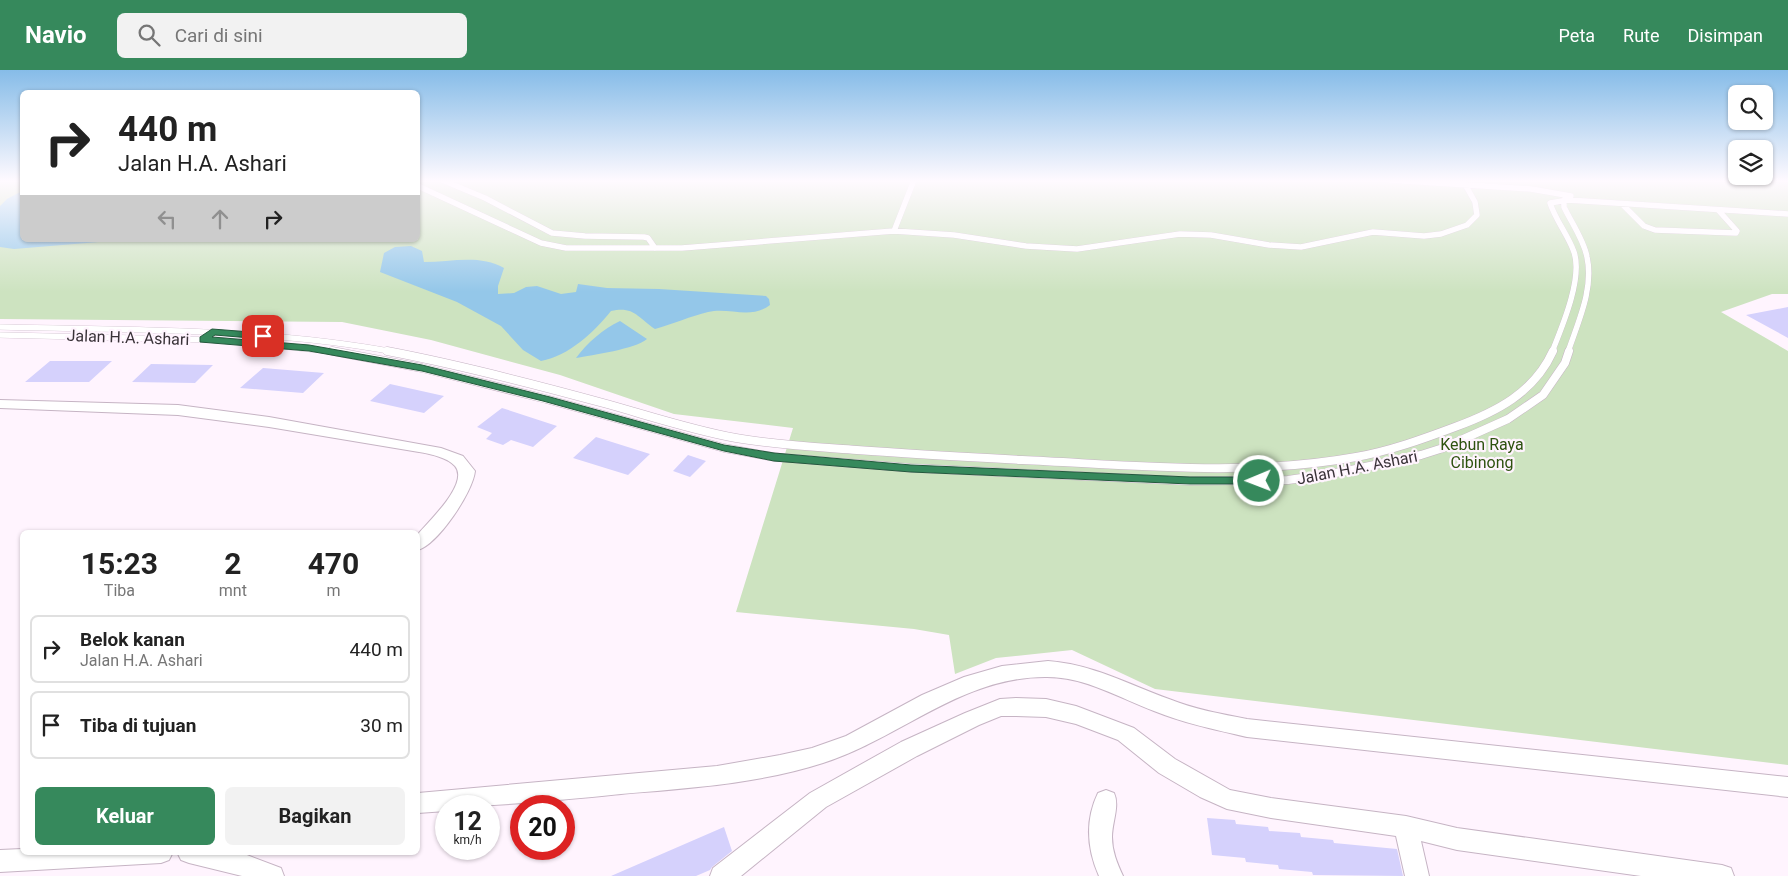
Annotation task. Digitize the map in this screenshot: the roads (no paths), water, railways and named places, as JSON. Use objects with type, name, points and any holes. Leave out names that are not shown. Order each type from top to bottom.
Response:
[{"type":"street","points":[[0,404],[178,410],[269,422],[419,447],[436,452],[463,464],[468,470],[468,478],[463,492],[420,542]]},
{"type":"street","points":[[420,803],[717,776],[780,765],[842,747],[957,688],[1018,671],[1050,669],[1079,672],[1165,707],[1247,728],[1788,787]]},
{"type":"street","points":[[722,876],[818,800],[908,749],[989,711],[1000,708],[1046,708],[1106,725],[1126,734],[1167,766],[1208,790],[1227,798],[1271,808],[1406,827],[1457,839],[1722,876]]},
{"type":"street","points":[[1106,800],[1100,840],[1102,857],[1112,876]]},
{"type":"street","points":[[1406,827],[1417,876]]},
{"type":"street","points":[[0,862],[113,855]]},
{"type":"street","points":[[202,855],[236,863],[272,876]]},
{"type":"lane","points":[[486,218],[541,243],[566,248],[716,246],[894,231],[954,234],[997,242],[1054,248],[1096,247],[1136,239],[1180,234],[1211,235],[1269,245],[1302,247],[1373,232],[1432,236],[1458,229],[1474,221],[1476,218]]},
{"type":"lane","points":[[523,218],[552,233],[593,236],[644,236],[648,238],[655,248]]},
{"type":"lane","points":[[894,231],[899,218]]},
{"type":"lane","name":"Jalan H.A. Ashari","points":[[0,327],[212,332],[341,343],[521,380],[732,437],[791,446],[1110,466],[1256,470],[1318,464],[1378,452],[1428,439],[1479,418],[1530,386],[1543,370],[1558,337],[1574,288],[1577,267],[1572,246],[1556,218]]},
{"type":"lane","name":"Jalan H.A. Ashari","points":[[0,335],[249,342],[331,351],[455,376],[724,448],[774,457],[911,468],[1190,481],[1259,481],[1315,477],[1421,455],[1488,429],[1531,405],[1544,395],[1565,363],[1587,295],[1589,271],[1587,255],[1569,218]]},
{"type":"lane","points":[[1636,218],[1644,226],[1655,230],[1736,233],[1737,231],[1724,218]]},
{"type":"lane","points":[[204,340],[212,332]]},
{"type":"lane","points":[[455,376],[465,368]]},
{"type":"lane","points":[[724,448],[732,437]]},
{"type":"lane","points":[[1256,470],[1259,481]]},
{"type":"water","points":[[0,218],[20,218],[20,242],[99,242],[14,249],[0,247]]},
{"type":"water","points":[[411,246],[422,251],[424,262],[475,260],[485,261],[504,268],[498,286],[498,294],[514,293],[526,287],[537,286],[561,294],[576,292],[578,284],[607,288],[659,289],[766,296],[769,299],[770,305],[755,312],[708,312],[655,329],[630,311],[611,311],[597,327],[571,349],[541,361],[523,350],[501,326],[457,302],[380,272],[384,253],[395,247]]},
{"type":"water","points":[[620,321],[647,339],[624,349],[576,358],[596,337]]},
{"type":"park label","name":"Kebun Raya Cibinong","points":[[1482,453]]}]
